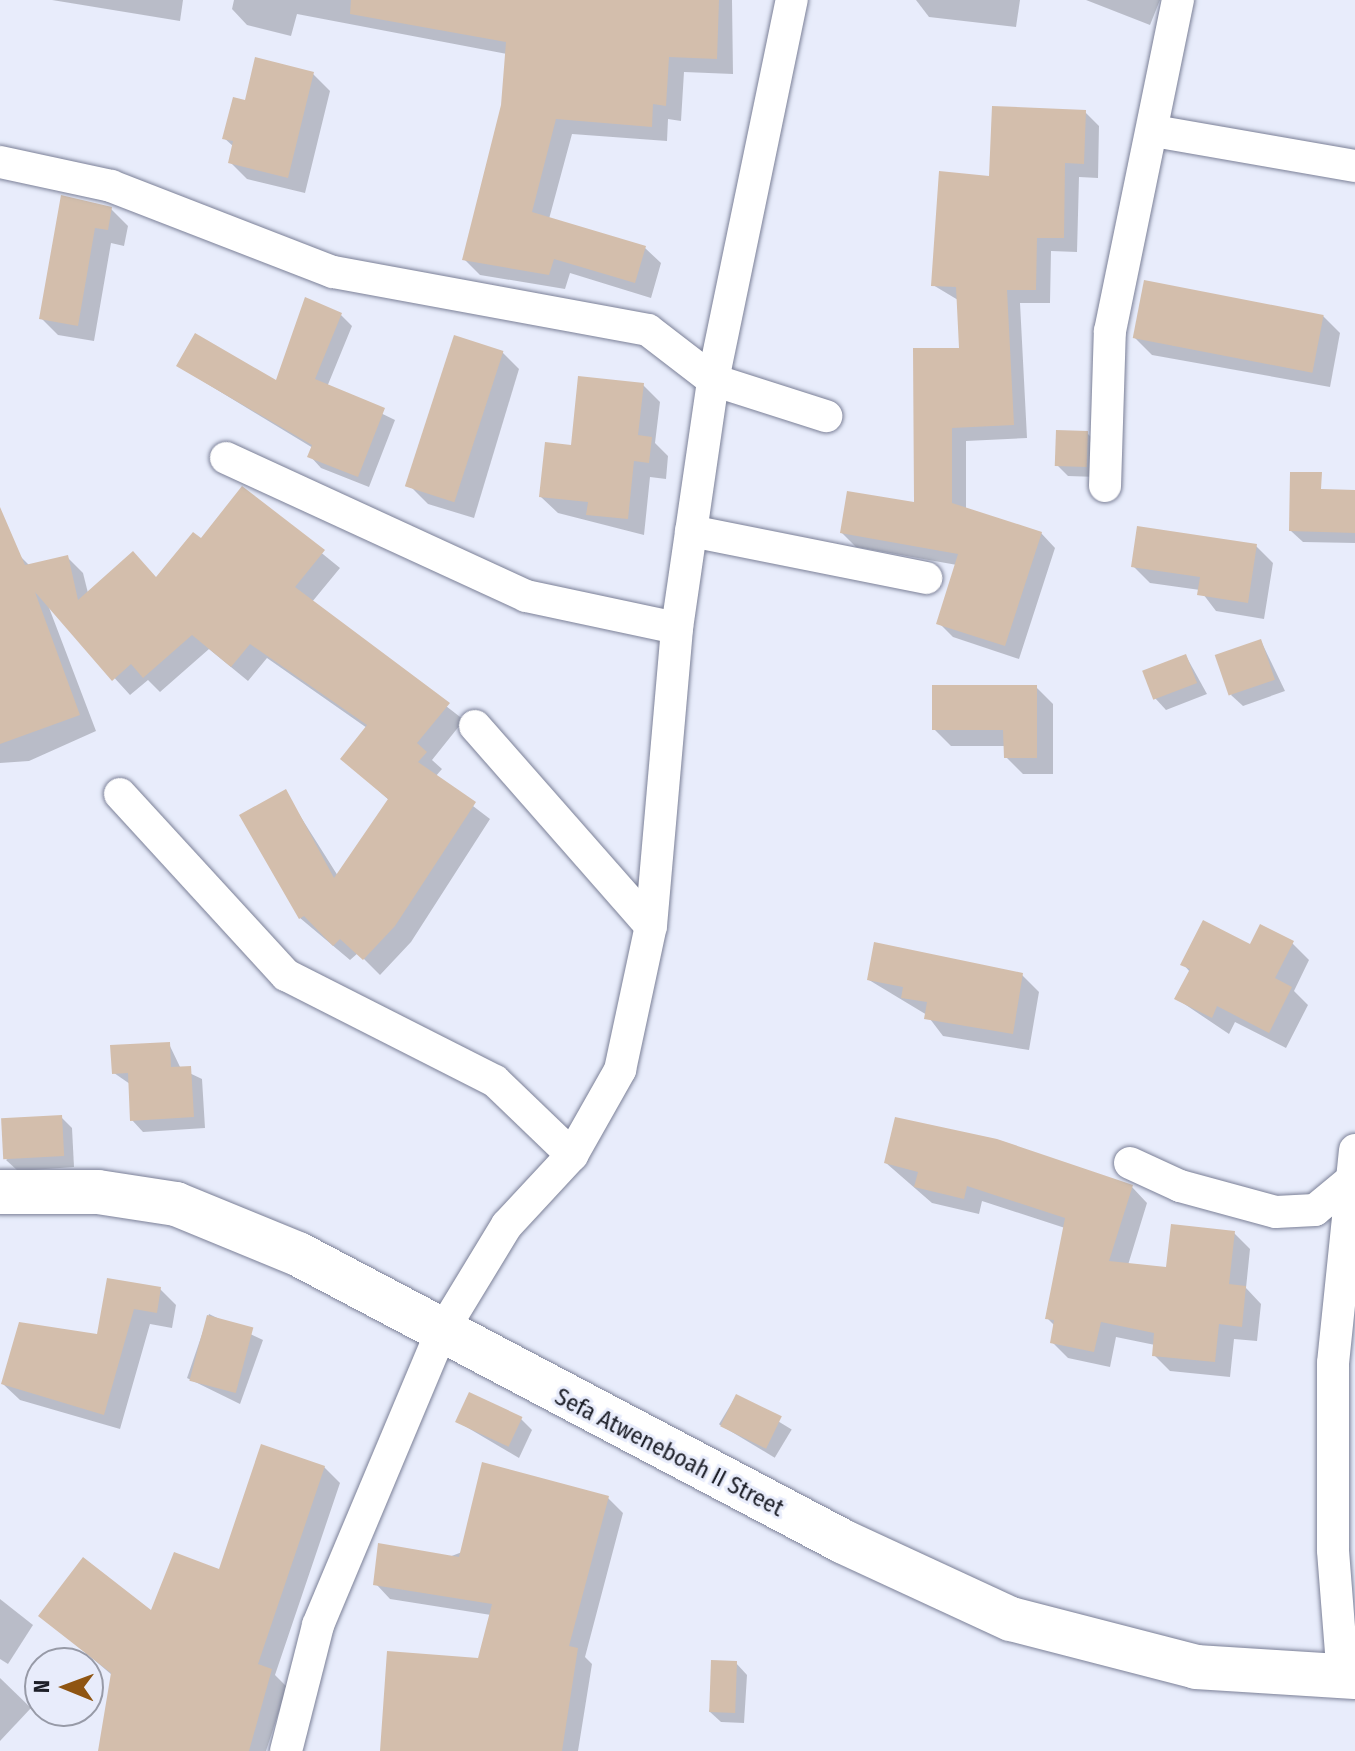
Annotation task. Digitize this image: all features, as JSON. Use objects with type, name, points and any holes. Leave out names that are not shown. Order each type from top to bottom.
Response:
[{"type":"main road","name":"Sefa Atweneboah II Street","points":[[0,1192],[98,1192],[176,1204],[298,1254],[440,1335],[844,1542],[1011,1619],[1196,1667],[1349,1677]]},
{"type":"street","points":[[286,1751],[318,1625],[440,1335],[507,1225],[572,1155],[620,1070],[651,926],[677,628],[713,380],[792,0]]},
{"type":"street","points":[[1105,486],[1110,331],[1154,131],[1178,0]]},
{"type":"street","points":[[1154,131],[1355,166]]},
{"type":"street","points":[[0,162],[111,186],[333,272],[648,330],[713,380],[826,416]]},
{"type":"street","points":[[226,458],[526,596],[677,628]]},
{"type":"street","points":[[691,531],[926,578]]},
{"type":"street","points":[[475,726],[651,926]]},
{"type":"street","points":[[120,794],[286,975],[495,1081],[572,1155]]},
{"type":"street","points":[[1349,1677],[1333,1550],[1333,1363],[1355,1150]]},
{"type":"street","points":[[1130,1163],[1180,1186],[1276,1212],[1315,1210],[1351,1182]]},
{"type":"building","points":[[351,0],[719,0],[717,59],[669,57],[666,106],[653,104],[652,127],[556,119],[532,212],[646,246],[635,283],[554,259],[549,275],[462,260],[501,105],[506,42],[350,14]]},
{"type":"building","points":[[255,57],[314,72],[288,178],[228,163],[233,141],[222,139],[233,97],[245,100]]},
{"type":"building","points":[[992,106],[1086,110],[1084,164],[1065,163],[1064,238],[1037,238],[1036,290],[1007,290],[1014,425],[952,428],[952,503],[1042,532],[1005,646],[936,624],[958,554],[840,533],[847,491],[914,502],[913,348],[959,348],[956,287],[931,286],[939,171],[989,176]]},
{"type":"building","points":[[61,195],[112,207],[108,230],[95,228],[78,326],[39,319]]},
{"type":"building","points":[[1144,280],[1324,315],[1312,373],[1133,338]]},
{"type":"building","points":[[305,297],[342,313],[315,379],[385,408],[358,477],[307,457],[312,445],[176,366],[195,333],[276,380]]},
{"type":"building","points":[[454,335],[503,351],[454,502],[405,486]]},
{"type":"building","points":[[578,376],[644,383],[638,435],[652,437],[649,463],[634,461],[628,519],[586,515],[588,502],[539,497],[545,442],[571,445]]},
{"type":"building","points":[[1056,430],[1088,431],[1087,467],[1055,466]]},
{"type":"building","points":[[1290,472],[1322,472],[1321,489],[1355,490],[1355,533],[1289,531]]},
{"type":"building","points":[[242,486],[325,550],[295,587],[450,703],[417,743],[427,752],[418,762],[476,802],[395,926],[363,960],[340,939],[333,946],[304,916],[299,919],[239,815],[286,789],[334,878],[388,799],[340,759],[367,725],[250,644],[231,667],[192,635],[143,678],[131,664],[112,681],[35,592],[80,715],[0,744],[0,507],[25,565],[68,555],[78,600],[133,551],[156,577],[193,532],[201,538]]},
{"type":"building","points":[[1137,526],[1257,544],[1248,603],[1197,595],[1200,577],[1131,567]]},
{"type":"building","points":[[1261,639],[1275,680],[1229,696],[1215,655]]},
{"type":"building","points":[[1186,654],[1197,683],[1153,700],[1142,671]]},
{"type":"building","points":[[932,685],[1037,685],[1037,758],[1004,758],[1003,730],[932,730]]},
{"type":"building","points":[[1203,920],[1250,944],[1260,924],[1294,941],[1275,978],[1292,987],[1269,1033],[1217,1006],[1212,1018],[1174,999],[1190,969],[1180,965]]},
{"type":"building","points":[[874,942],[1023,973],[1013,1034],[924,1019],[927,1002],[901,998],[903,987],[867,980]]},
{"type":"building","points":[[170,1042],[171,1067],[191,1066],[194,1117],[130,1121],[128,1073],[112,1074],[110,1045]]},
{"type":"building","points":[[62,1115],[64,1156],[3,1159],[1,1118]]},
{"type":"building","points":[[895,1117],[997,1139],[1133,1185],[1109,1261],[1166,1267],[1171,1224],[1235,1231],[1229,1284],[1246,1286],[1242,1327],[1219,1324],[1215,1362],[1152,1356],[1154,1333],[1101,1322],[1094,1352],[1050,1343],[1054,1320],[1045,1319],[1065,1218],[967,1186],[964,1199],[914,1187],[918,1172],[884,1163]]},
{"type":"building","points":[[107,1278],[161,1287],[157,1313],[134,1309],[104,1415],[1,1384],[19,1322],[97,1334]]},
{"type":"building","points":[[207,1315],[253,1327],[236,1393],[189,1381]]},
{"type":"building","points":[[469,1392],[522,1417],[509,1447],[455,1422]]},
{"type":"building","points":[[736,1394],[782,1416],[766,1449],[720,1426]]},
{"type":"building","points":[[261,1444],[325,1466],[258,1664],[272,1669],[249,1751],[98,1751],[111,1673],[104,1668],[104,1647],[78,1647],[38,1616],[83,1557],[151,1610],[174,1552],[219,1569]]},
{"type":"building","points":[[482,1462],[609,1496],[569,1646],[578,1648],[562,1751],[380,1751],[387,1651],[478,1658],[492,1604],[373,1585],[378,1543],[459,1557]]},
{"type":"building","points":[[711,1660],[737,1661],[735,1713],[709,1712]]}]
